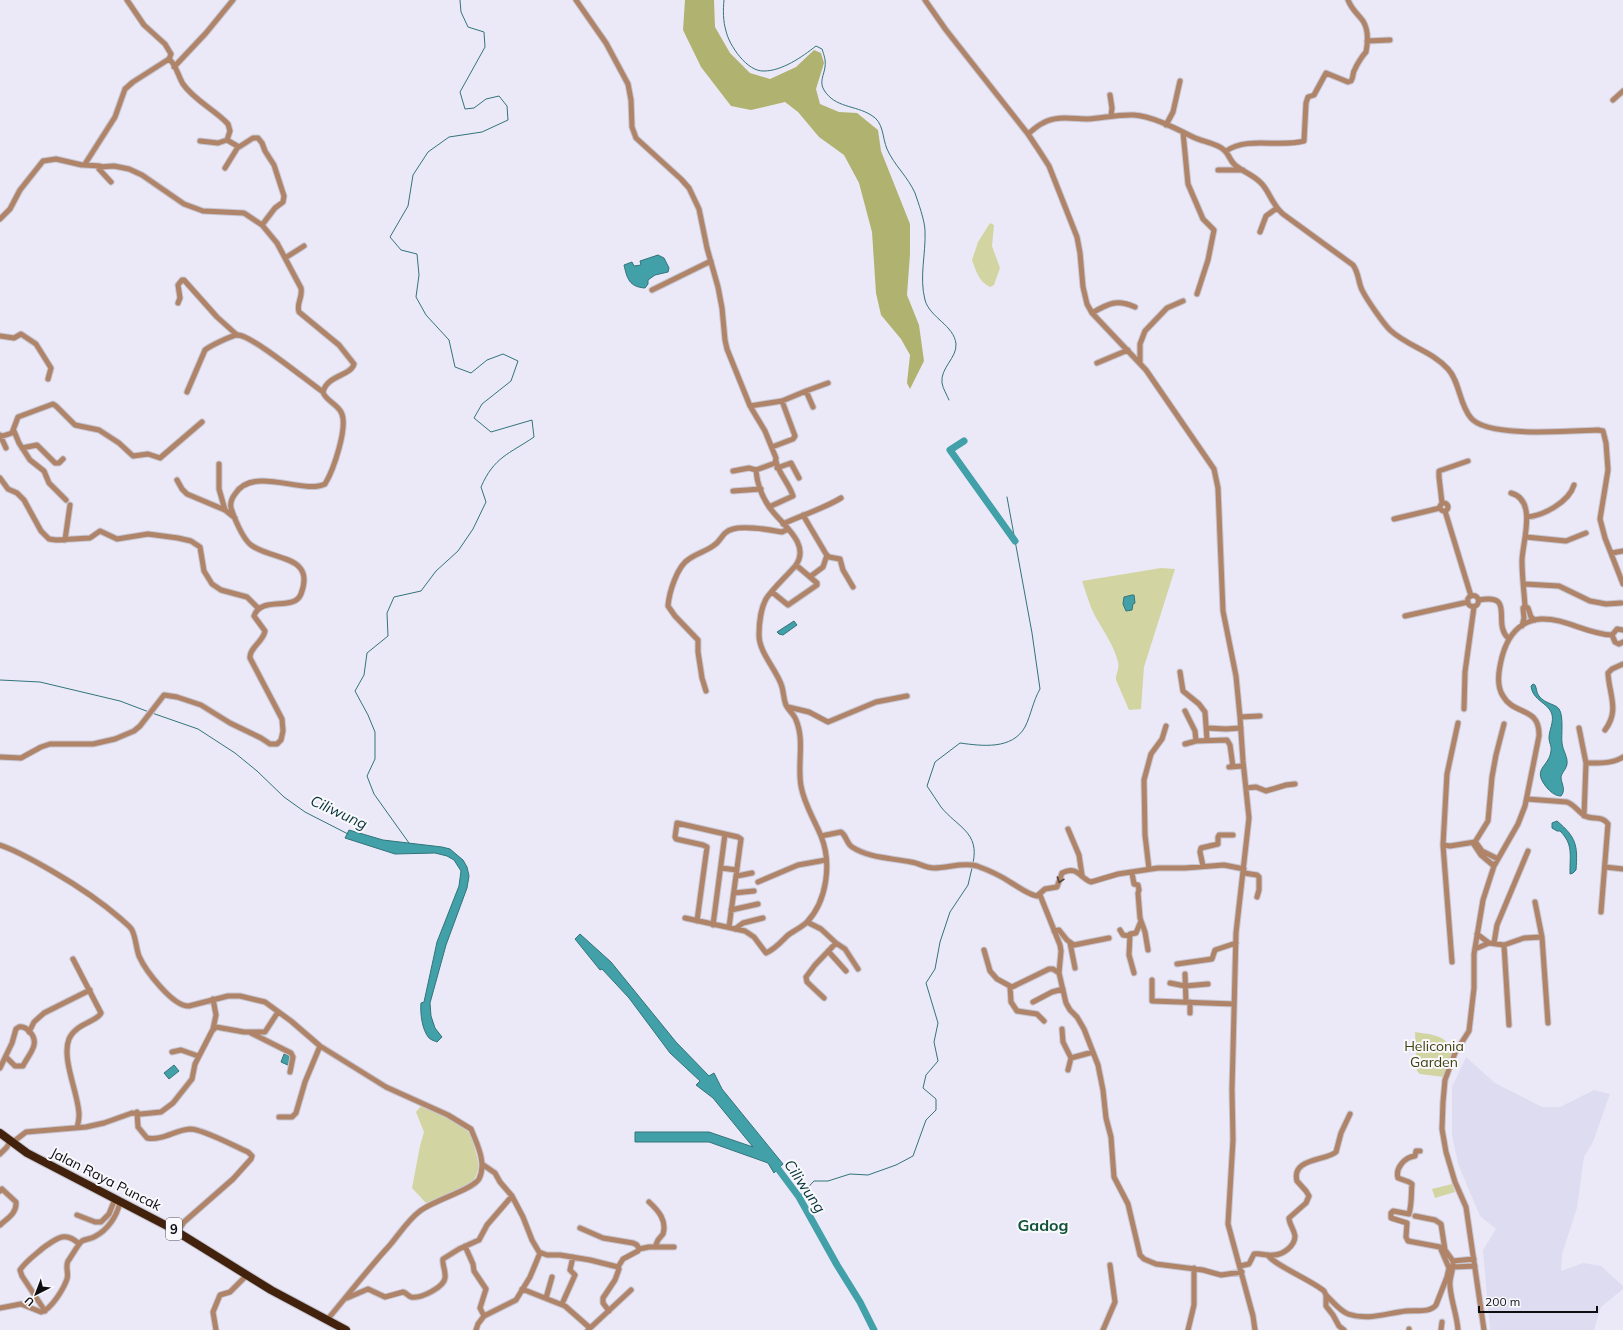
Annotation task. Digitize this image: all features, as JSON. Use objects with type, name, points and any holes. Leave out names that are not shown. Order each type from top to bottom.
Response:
[{"type":"highway","name":"Jalan Raya Puncak","points":[[0,1133],[27,1153],[177,1231],[271,1290],[346,1330]]},
{"type":"street","points":[[84,164],[115,117],[125,89],[133,82],[169,59],[171,54],[167,46],[144,25],[128,0]]},
{"type":"street","points":[[174,67],[206,33],[233,0]]},
{"type":"street","points":[[576,0],[606,43],[628,84],[631,100],[632,127],[636,138],[681,179],[692,195],[699,209],[722,308],[726,345],[750,406],[765,431],[772,447],[777,468],[786,480],[793,496],[769,507]]},
{"type":"street","points":[[925,0],[946,30],[1028,134],[1049,166],[1077,237],[1083,287],[1087,304],[1092,312],[1140,363],[1202,449],[1214,469],[1218,488],[1223,611],[1234,665],[1249,818],[1236,943],[1232,1090],[1233,1140],[1228,1214],[1229,1232],[1242,1272],[1255,1330]]},
{"type":"street","points":[[1226,151],[1238,145],[1304,142],[1307,98],[1314,95],[1326,73],[1348,82],[1352,80],[1354,69],[1366,52],[1367,41],[1365,26],[1353,10],[1348,0]]},
{"type":"street","points":[[1367,41],[1390,40]]},
{"type":"street","points":[[169,59],[173,62],[174,67],[186,88],[228,124],[230,131],[227,140]]},
{"type":"street","points":[[1166,125],[1173,112],[1180,81]]},
{"type":"street","points":[[1613,100],[1623,91]]},
{"type":"street","points":[[1110,95],[1112,108],[1111,116]]},
{"type":"street","points":[[1028,134],[1049,120],[1066,118],[1089,119],[1137,115],[1166,125],[1221,148],[1226,151],[1234,164],[1263,185],[1277,208],[1290,220],[1352,264],[1356,270],[1362,291],[1387,326],[1399,338],[1435,358],[1448,369],[1453,375],[1467,412],[1478,424],[1486,428],[1508,431],[1603,431],[1606,443],[1608,470],[1600,519],[1605,538],[1623,584]]},
{"type":"street","points":[[1183,132],[1188,184],[1203,219],[1214,230],[1203,277],[1197,294]]},
{"type":"street","points":[[200,141],[218,143],[227,140],[238,146],[242,146],[253,138],[260,139],[265,151],[274,165],[281,183],[283,201],[275,208],[262,226]]},
{"type":"street","points":[[225,168],[238,146]]},
{"type":"street","points":[[0,219],[10,209],[18,192],[43,161],[56,159],[129,169],[142,175],[178,202],[191,207],[203,211],[244,213],[262,226],[277,243],[301,288],[302,295],[298,305],[299,312],[339,345],[354,364],[351,370],[328,382],[323,392]]},
{"type":"street","points":[[100,166],[99,169],[111,182]]},
{"type":"street","points":[[1218,170],[1244,170]]},
{"type":"street","points":[[1260,232],[1266,216],[1277,208]]},
{"type":"street","points":[[285,258],[304,246]]},
{"type":"street","points":[[652,290],[711,260]]},
{"type":"street","points":[[178,303],[180,298],[178,285],[182,280],[184,280],[217,317],[237,336]]},
{"type":"street","points":[[1140,363],[1140,344],[1145,331],[1167,308],[1183,301]]},
{"type":"street","points":[[1092,312],[1110,303],[1117,302],[1124,302],[1136,307]]},
{"type":"street","points":[[0,336],[14,338],[21,334],[36,344],[51,368],[48,379]]},
{"type":"street","points":[[0,757],[21,758],[41,747],[50,744],[102,743],[134,731],[145,720],[159,699],[164,695],[183,699],[206,708],[230,724],[261,738],[268,743],[275,744],[279,742],[283,731],[282,719],[261,677],[250,662],[250,652],[265,633],[264,627],[254,616],[259,609],[267,605],[293,602],[298,599],[303,585],[304,574],[301,568],[293,562],[254,547],[250,544],[245,539],[235,518],[231,508],[231,502],[238,490],[248,484],[258,481],[316,486],[323,485],[326,482],[341,441],[345,421],[338,408],[324,395],[323,392],[264,349],[242,336],[237,336],[205,350],[187,392]]},
{"type":"street","points":[[1097,363],[1128,350]]},
{"type":"street","points":[[750,406],[782,401],[828,383]]},
{"type":"street","points":[[806,391],[813,407]]},
{"type":"street","points":[[772,447],[791,440],[795,436],[782,401]]},
{"type":"street","points":[[6,448],[0,436],[8,435],[14,431],[18,417],[38,410],[49,404],[54,404],[75,425],[99,430],[119,443],[133,456],[148,454],[160,458],[202,422]]},
{"type":"street","points":[[14,431],[22,448],[30,460],[45,473],[49,483],[66,500]]},
{"type":"street","points":[[22,448],[37,445],[55,463],[58,463],[63,459]]},
{"type":"street","points":[[733,471],[749,468],[756,470],[773,464],[776,461]]},
{"type":"street","points":[[1468,461],[1440,472],[1438,477],[1442,503],[1440,505],[1471,596],[1468,602]]},
{"type":"street","points":[[777,468],[791,463],[799,478]]},
{"type":"street","points":[[219,464],[219,489],[224,510]]},
{"type":"street","points":[[685,918],[751,933],[766,953],[778,947],[788,936],[807,922],[821,900],[825,880],[826,860],[821,836],[802,793],[800,780],[800,735],[796,718],[787,707],[781,683],[763,649],[759,638],[766,599],[800,559],[799,545],[796,538],[782,524],[769,507],[761,489],[756,470]]},
{"type":"street","points":[[0,478],[8,489],[24,500],[43,534],[52,540],[90,538],[100,531],[117,539],[148,534],[191,542],[200,547],[204,571],[212,584],[221,590],[247,597],[259,609]]},
{"type":"street","points":[[177,480],[182,489],[189,496],[224,510],[235,518]]},
{"type":"street","points":[[1527,518],[1534,517],[1557,507],[1573,490],[1574,485]]},
{"type":"street","points":[[733,491],[761,489]]},
{"type":"street","points":[[1511,493],[1516,494],[1523,504],[1527,518],[1526,537],[1522,552],[1525,606],[1523,608],[1524,618],[1522,626]]},
{"type":"street","points":[[782,524],[817,509],[826,507],[841,498]]},
{"type":"street","points":[[65,540],[70,506]]},
{"type":"street","points":[[1394,519],[1442,510]]},
{"type":"street","points":[[803,515],[827,555],[840,559],[843,570],[853,587]]},
{"type":"street","points":[[706,690],[702,678],[698,652],[698,640],[675,616],[668,606],[670,591],[677,575],[686,561],[714,546],[723,534],[732,529],[765,528],[782,532],[788,529]]},
{"type":"street","points":[[1526,537],[1566,541],[1586,533]]},
{"type":"street","points":[[1612,553],[1623,551]]},
{"type":"street","points":[[811,576],[823,567],[827,555]]},
{"type":"street","points":[[772,592],[785,603],[789,604],[817,585],[811,576],[796,565]]},
{"type":"street","points":[[1524,584],[1559,586],[1590,601],[1606,604],[1621,603]]},
{"type":"street","points":[[1471,596],[1475,596],[1479,600],[1489,599],[1500,603],[1502,609],[1502,630],[1508,638]]},
{"type":"street","points":[[1464,709],[1465,672],[1474,607],[1478,604],[1479,600]]},
{"type":"street","points":[[1468,602],[1470,606],[1474,607]]},
{"type":"street","points":[[1406,616],[1468,602]]},
{"type":"street","points":[[1525,606],[1528,608],[1531,617],[1535,620]]},
{"type":"street","points":[[1484,1330],[1466,1207],[1451,1172],[1441,1117],[1445,1080],[1455,1053],[1468,1034],[1473,1008],[1475,949],[1483,900],[1494,866],[1518,824],[1527,799],[1539,731],[1536,719],[1528,713],[1516,708],[1504,698],[1499,686],[1500,663],[1508,638],[1517,629],[1535,620],[1559,620],[1595,634],[1612,635]]},
{"type":"street","points":[[1612,635],[1617,629],[1623,630]]},
{"type":"street","points":[[1612,635],[1615,642],[1619,644],[1623,642]]},
{"type":"street","points":[[1605,730],[1611,721],[1614,709],[1608,673],[1612,669],[1623,664]]},
{"type":"street","points":[[1180,672],[1182,690],[1202,707],[1206,717],[1207,740]]},
{"type":"street","points":[[787,707],[810,712],[828,722],[876,702],[907,696]]},
{"type":"street","points":[[1185,711],[1195,731],[1196,741]]},
{"type":"street","points":[[1240,717],[1260,716]]},
{"type":"street","points":[[1452,962],[1443,845],[1447,774],[1458,723]]},
{"type":"street","points":[[1474,842],[1488,821],[1492,777],[1504,724]]},
{"type":"street","points":[[1148,869],[1145,835],[1144,780],[1151,754],[1162,739],[1166,726]]},
{"type":"street","points":[[1207,728],[1241,728]]},
{"type":"street","points":[[1579,728],[1586,763],[1584,816]]},
{"type":"street","points":[[1186,744],[1196,741],[1228,740],[1231,767],[1243,766]]},
{"type":"street","points":[[1586,763],[1605,763],[1618,760],[1623,757]]},
{"type":"street","points":[[1246,788],[1256,787],[1266,791],[1295,784]]},
{"type":"street","points":[[1527,799],[1567,802],[1584,816],[1603,819],[1608,824],[1601,912]]},
{"type":"street","points":[[697,921],[707,847],[676,839],[677,823],[738,837],[742,840],[729,927]]},
{"type":"street","points":[[1068,829],[1079,855],[1082,875]]},
{"type":"street","points":[[821,836],[842,832],[851,846],[871,855],[898,861],[912,862],[926,867],[939,868],[965,864],[976,866],[1008,880],[1037,896],[1040,895],[1045,889],[1058,886],[1064,872],[1071,870],[1082,875],[1090,882],[1118,874],[1132,873],[1148,869],[1224,865],[1257,875],[1259,887],[1257,897]]},
{"type":"street","points":[[713,924],[725,834]]},
{"type":"street","points":[[1203,866],[1200,852],[1202,848],[1219,843],[1219,835],[1233,835]]},
{"type":"street","points":[[1474,842],[1482,851],[1498,859]]},
{"type":"street","points":[[1443,845],[1450,846],[1474,842]]},
{"type":"street","points":[[1474,842],[1481,855],[1494,866]]},
{"type":"street","points":[[0,845],[23,855],[74,883],[90,893],[113,912],[132,930],[139,956],[146,968],[171,998],[185,1006],[214,998],[228,996],[254,998],[265,1002],[291,1021],[320,1046],[386,1087],[448,1115],[471,1129],[482,1164],[480,1177],[474,1184],[433,1202],[413,1217],[375,1260],[365,1276],[327,1320]]},
{"type":"street","points":[[1491,943],[1528,851]]},
{"type":"street","points":[[758,882],[798,865],[826,860]]},
{"type":"street","points":[[1605,867],[1623,869]]},
{"type":"street","points":[[721,868],[737,873],[752,873]]},
{"type":"street","points":[[1132,873],[1134,882],[1138,885],[1141,921],[1145,932],[1148,950]]},
{"type":"street","points":[[734,893],[754,890]]},
{"type":"street","points":[[1040,895],[1061,951],[1059,973],[1067,1006],[1082,1024],[1090,1041],[1098,1065],[1111,1137],[1114,1177],[1128,1204],[1140,1255],[1144,1259],[1156,1264],[1207,1270],[1223,1276],[1242,1272]]},
{"type":"street","points":[[1535,902],[1542,937],[1548,1023]]},
{"type":"street","points":[[731,910],[758,904]]},
{"type":"street","points":[[735,929],[743,923],[763,918]]},
{"type":"street","points":[[1120,930],[1123,935],[1130,936],[1130,934],[1136,933],[1141,921]]},
{"type":"street","points":[[807,922],[821,929],[847,951],[858,969]]},
{"type":"street","points":[[1054,931],[1059,930],[1070,943],[1075,968]]},
{"type":"street","points":[[1477,934],[1491,943],[1504,945],[1524,938],[1542,937]]},
{"type":"street","points":[[1130,936],[1129,955],[1134,973]]},
{"type":"street","points":[[1070,943],[1076,944],[1110,938]]},
{"type":"street","points":[[824,998],[808,983],[806,979],[815,965],[836,943]]},
{"type":"street","points":[[1177,964],[1212,960],[1215,950],[1236,943]]},
{"type":"street","points":[[1475,949],[1491,943]]},
{"type":"street","points":[[1504,945],[1509,1025]]},
{"type":"street","points":[[984,950],[990,971],[997,979],[1008,985],[1010,988],[1011,1001],[1017,1011],[1037,1014],[1044,1021]]},
{"type":"street","points":[[828,951],[846,971]]},
{"type":"street","points":[[73,959],[100,1009],[101,1014],[77,1028],[68,1042],[71,1077],[79,1116],[77,1128]]},
{"type":"street","points":[[1010,988],[1049,969],[1053,969],[1059,973]]},
{"type":"street","points":[[1185,974],[1185,986],[1190,1013]]},
{"type":"street","points":[[1152,980],[1152,1000],[1234,1004]]},
{"type":"street","points":[[1170,982],[1185,986],[1208,984]]},
{"type":"street","points":[[1033,1002],[1052,992],[1063,989]]},
{"type":"street","points":[[30,1032],[34,1022],[44,1013],[90,990]]},
{"type":"street","points":[[0,1154],[7,1147],[10,1141],[13,1142],[26,1132],[96,1125],[137,1112],[142,1114],[161,1112],[173,1103],[192,1079],[198,1056],[212,1031],[215,1022],[216,1015],[214,998]]},
{"type":"street","points":[[212,1031],[216,1027],[221,1026],[241,1032],[266,1031],[278,1012]]},
{"type":"street","points":[[0,1068],[6,1057],[17,1028],[22,1026],[34,1037],[34,1047],[22,1067],[16,1067],[6,1057]]},
{"type":"street","points":[[1062,1029],[1064,1042],[1071,1058],[1068,1070]]},
{"type":"street","points":[[250,1032],[291,1054],[293,1057],[290,1072]]},
{"type":"street","points":[[279,1117],[292,1117],[296,1113],[305,1082],[320,1046]]},
{"type":"street","points":[[172,1052],[181,1050],[198,1056]]},
{"type":"street","points":[[1071,1058],[1093,1052]]},
{"type":"street","points":[[137,1112],[138,1129],[147,1138],[162,1137],[178,1132],[193,1130],[210,1135],[248,1152],[252,1156],[251,1159],[233,1178],[184,1222],[177,1231]]},
{"type":"street","points":[[1240,1266],[1248,1264],[1252,1257],[1256,1254],[1274,1255],[1282,1252],[1292,1245],[1294,1241],[1294,1233],[1289,1218],[1306,1203],[1309,1196],[1298,1184],[1296,1178],[1300,1167],[1310,1161],[1334,1154],[1338,1147],[1341,1133],[1350,1114]]},
{"type":"street","points":[[1268,1255],[1273,1261],[1322,1289],[1326,1295],[1347,1314],[1360,1316],[1385,1316],[1433,1308],[1436,1305],[1449,1268],[1440,1247],[1408,1240],[1406,1237],[1407,1223],[1391,1218],[1394,1211],[1408,1214],[1412,1184],[1398,1178],[1398,1170],[1400,1165],[1409,1158],[1415,1156],[1416,1151],[1420,1151]]},
{"type":"street","points":[[482,1164],[495,1173],[500,1182],[512,1196],[523,1217],[532,1240],[540,1253],[573,1257],[618,1267]]},
{"type":"street","points":[[0,1224],[12,1215],[16,1206],[16,1202],[1,1189]]},
{"type":"street","points":[[346,1298],[368,1289],[385,1298],[403,1292],[413,1297],[423,1295],[439,1287],[444,1282],[445,1274],[443,1259],[465,1246],[479,1240],[487,1225],[512,1196]]},
{"type":"street","points":[[77,1214],[95,1222],[101,1222],[109,1214],[118,1200]]},
{"type":"street","points":[[0,1308],[21,1304],[41,1312],[45,1311],[65,1284],[67,1276],[67,1262],[79,1244],[103,1231],[116,1214],[118,1200]]},
{"type":"street","points":[[649,1202],[658,1210],[664,1223],[664,1234],[658,1240],[655,1247]]},
{"type":"street","points":[[1415,1216],[1435,1220],[1441,1224],[1445,1250],[1453,1261],[1453,1269],[1449,1285],[1458,1330]]},
{"type":"street","points":[[580,1228],[603,1238],[633,1243],[637,1245],[639,1249]]},
{"type":"street","points":[[45,1311],[22,1276],[20,1270],[35,1254],[57,1238],[72,1238],[79,1244]]},
{"type":"street","points":[[465,1246],[474,1264],[474,1271],[486,1289],[480,1308],[484,1316]]},
{"type":"street","points":[[609,1311],[603,1303],[603,1298],[617,1277],[618,1267],[623,1259],[637,1253],[639,1249],[674,1247]]},
{"type":"street","points":[[476,1330],[478,1324],[484,1316],[513,1303],[530,1278],[540,1253]]},
{"type":"street","points":[[562,1304],[575,1275],[570,1270],[573,1257]]},
{"type":"street","points":[[1453,1261],[1474,1259]]},
{"type":"street","points":[[1103,1330],[1115,1302],[1110,1265]]},
{"type":"street","points":[[1453,1269],[1475,1266]]},
{"type":"street","points":[[1188,1330],[1194,1305],[1194,1268]]},
{"type":"street","points":[[216,1330],[213,1312],[220,1295],[230,1292],[247,1275]]},
{"type":"street","points":[[546,1298],[552,1277]]},
{"type":"street","points":[[522,1289],[562,1304],[570,1309],[589,1329],[631,1290]]},
{"type":"street","points":[[1326,1295],[1326,1306],[1339,1326],[1344,1330]]},
{"type":"street","points":[[1441,1330],[1442,1322]]},
{"type":"shaded area","points":[[1466,1057],[1495,1083],[1542,1107],[1560,1107],[1594,1090],[1610,1094],[1593,1142],[1584,1157],[1577,1208],[1562,1254],[1561,1271],[1583,1263],[1601,1266],[1623,1286],[1623,1289],[1601,1307],[1594,1330],[1490,1330],[1483,1250],[1496,1229],[1480,1216],[1458,1164],[1452,1135],[1452,1087]]},
{"type":"green space","points":[[685,0],[714,0],[715,27],[730,53],[750,73],[770,79],[796,67],[814,50],[821,53],[824,63],[816,89],[820,104],[839,112],[857,113],[878,130],[881,151],[910,224],[910,254],[907,295],[919,325],[924,361],[910,389],[907,383],[910,355],[901,339],[881,315],[876,293],[872,232],[859,183],[844,155],[819,137],[798,112],[785,102],[751,110],[731,106],[701,67],[683,30]]},
{"type":"green space","points":[[990,223],[994,225],[992,246],[1000,268],[994,285],[990,287],[981,279],[972,260],[978,242]]},
{"type":"green space","points":[[1161,568],[1175,569],[1144,667],[1141,709],[1129,710],[1116,680],[1118,665],[1116,656],[1111,643],[1092,610],[1082,581]]},
{"type":"green space","name":"Heliconia Garden","points":[[1415,1032],[1438,1036],[1447,1042],[1455,1052],[1444,1077],[1420,1074],[1417,1071]]},
{"type":"green space","points":[[421,1106],[447,1117],[465,1128],[472,1138],[478,1165],[478,1172],[469,1185],[426,1203],[412,1188],[424,1132],[416,1112]]},
{"type":"green space","points":[[1452,1184],[1455,1192],[1435,1198],[1432,1189]]},
{"type":"water","points":[[658,255],[664,258],[669,268],[668,272],[655,275],[648,280],[648,284],[645,288],[632,284],[626,274],[624,265],[632,262],[634,266],[641,265],[640,261]]},
{"type":"water","points":[[1134,595],[1135,603],[1133,604],[1132,610],[1126,611],[1123,604],[1124,597]]},
{"type":"water","points":[[794,621],[797,625],[783,635],[777,632]]},
{"type":"water","points":[[1533,684],[1535,685],[1537,693],[1541,699],[1558,707],[1561,712],[1562,743],[1567,761],[1561,776],[1563,790],[1561,796],[1553,793],[1543,782],[1541,777],[1542,768],[1550,757],[1551,748],[1549,738],[1552,716],[1548,707],[1536,697],[1533,692],[1531,686]]},
{"type":"water","points":[[1557,821],[1572,837],[1576,848],[1576,870],[1570,874],[1569,845],[1560,831],[1552,828],[1552,823]]},
{"type":"water","points":[[349,830],[383,840],[450,849],[463,860],[467,867],[469,876],[467,888],[446,945],[430,1003],[431,1016],[435,1028],[442,1037],[437,1042],[429,1038],[425,1031],[421,1016],[421,1003],[424,1002],[437,942],[459,886],[461,871],[454,860],[447,856],[435,853],[395,854],[345,838]]},
{"type":"water","points":[[580,934],[611,962],[676,1042],[709,1076],[714,1073],[722,1089],[783,1164],[774,1173],[768,1163],[709,1142],[635,1142],[635,1132],[709,1132],[753,1147],[713,1098],[696,1085],[700,1081],[670,1053],[629,998],[602,969],[600,970],[575,939]]},
{"type":"water","points":[[284,1054],[289,1056],[291,1060],[290,1066],[281,1062]]},
{"type":"water","points":[[174,1065],[179,1071],[169,1079],[164,1073]]},
{"type":"waterway","points":[[409,843],[374,794],[367,776],[375,759],[375,732],[355,691],[364,675],[367,653],[388,636],[387,613],[394,597],[421,591],[436,571],[458,551],[473,529],[486,502],[481,487],[491,469],[503,457],[534,437],[532,420],[491,432],[474,418],[482,404],[511,381],[518,361],[503,354],[487,360],[471,373],[455,367],[449,340],[426,315],[416,297],[419,275],[417,254],[401,250],[390,237],[408,206],[413,175],[428,152],[449,137],[482,132],[508,120],[507,106],[499,96],[486,99],[474,108],[465,109],[460,92],[485,47],[484,32],[468,27],[461,12],[460,0]]},
{"type":"waterway","points":[[724,0],[723,12],[728,37],[740,57],[751,67],[764,71],[778,69],[792,63],[816,46],[822,49],[825,60],[822,78],[824,90],[829,96],[839,103],[865,112],[875,118],[878,122],[882,130],[887,149],[912,187],[923,217],[925,227],[923,291],[925,300],[932,312],[947,326],[954,337],[956,344],[954,354],[943,373],[942,378],[944,390],[949,400]]},
{"type":"waterway","points":[[964,441],[950,450],[1015,541]]},
{"type":"waterway","points":[[973,863],[973,844],[970,837],[966,831],[941,807],[927,786],[935,762],[960,743],[996,745],[1012,740],[1019,734],[1025,727],[1040,689],[1032,633],[1007,497]]},
{"type":"waterway","name":"Ciliwung","points":[[0,680],[40,682],[120,701],[149,712]]},
{"type":"waterway","name":"Ciliwung","points":[[152,713],[198,729],[235,753],[257,771],[284,797],[305,812],[348,834]]},
{"type":"waterway","points":[[799,1197],[814,1181],[828,1181],[850,1174],[868,1175],[896,1165],[913,1156],[926,1120],[936,1110],[936,1099],[923,1088],[926,1075],[938,1061],[934,1042],[938,1023],[926,983],[935,969],[940,942],[950,912],[968,885],[972,868]]},
{"type":"waterway","name":"Ciliwung","points":[[773,1162],[799,1197],[837,1265],[860,1302],[874,1330]]},
{"type":"district","name":"Gadog","points":[[1043,1225]]}]
